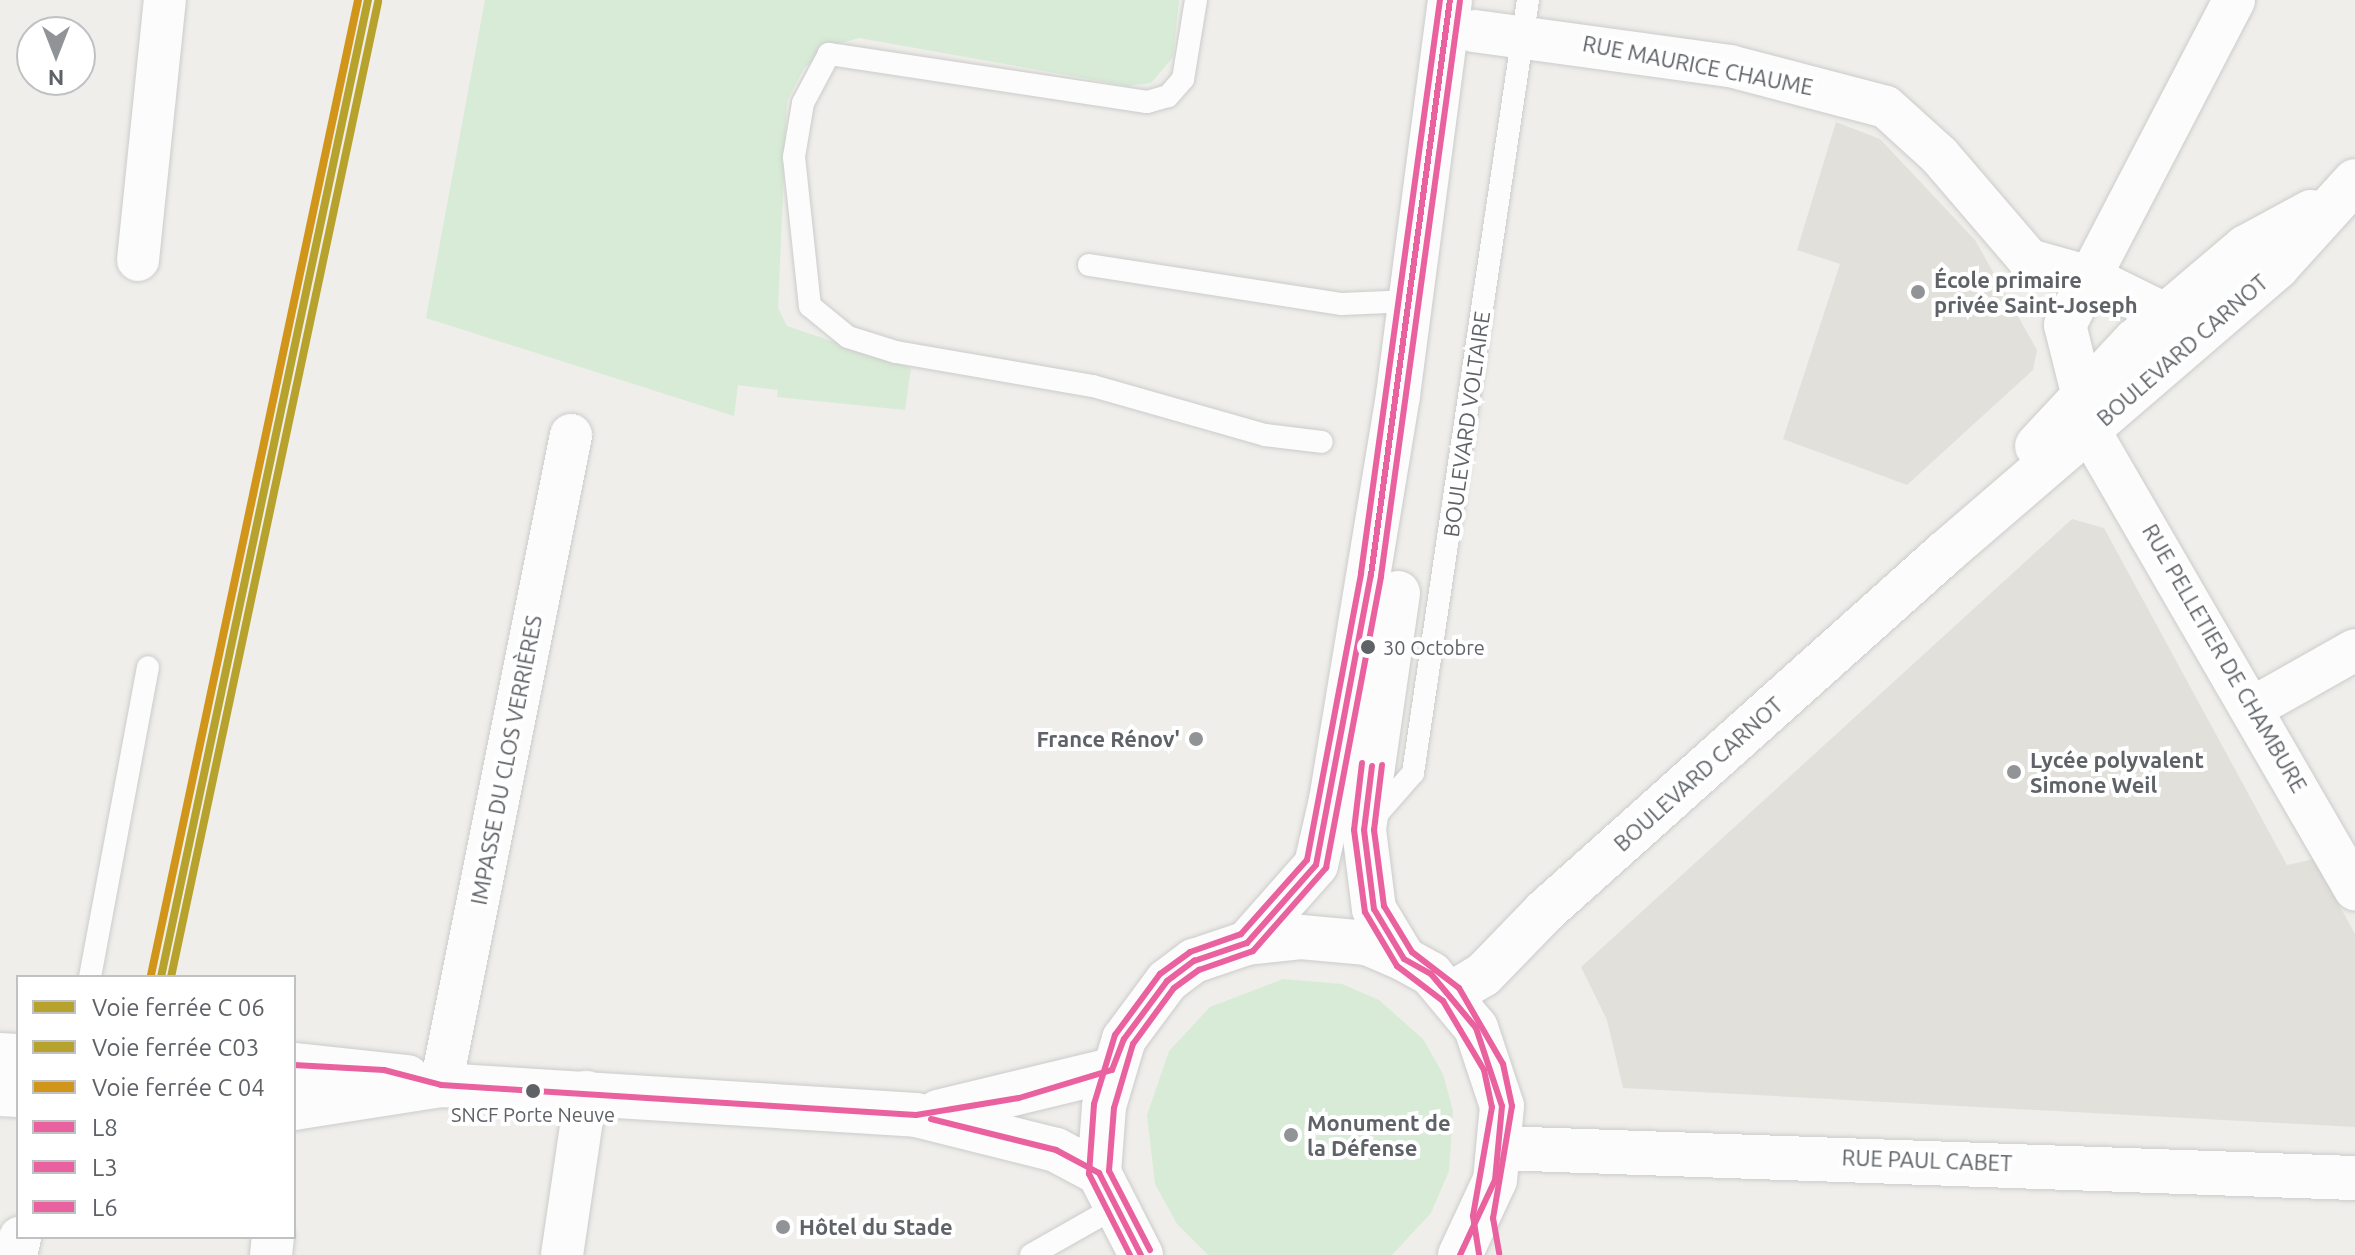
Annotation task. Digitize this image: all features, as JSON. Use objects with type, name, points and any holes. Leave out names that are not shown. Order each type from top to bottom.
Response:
[{"type":"street","points":[[138,260],[165,0]]},
{"type":"street","points":[[2086,412],[2065,325],[2234,0]]},
{"type":"street","points":[[1247,943],[1316,865],[1371,575],[1411,301],[1468,10]]},
{"type":"street","name":"RUE MAURICE CHAUME","points":[[1468,10],[1526,17],[1760,72],[1886,107],[1939,155],[2029,260],[2090,277],[2167,315]]},
{"type":"street","name":"BOULEVARD VOLTAIRE","points":[[1404,959],[1374,909],[1364,830],[1468,10]]},
{"type":"street","name":"BOULEVARD CARNOT","points":[[1451,994],[1483,975],[1545,911],[1946,552],[2086,412],[2167,315],[2246,247],[2345,190]]},
{"type":"street","name":"BOULEVARD CARNOT","points":[[2086,412],[2277,267],[2345,190]]},
{"type":"street","name":"RUE PELLETIER DE CHAMBURE","points":[[2086,412],[2355,889]]},
{"type":"street","name":"IMPASSE DU CLOS VERRIÈRES","points":[[441,1085],[571,435]]},
{"type":"street","points":[[2254,707],[2355,650]]},
{"type":"street","points":[[1106,1191],[1112,1070],[1124,1039],[1167,981],[1194,961],[1247,943],[1334,939],[1404,959],[1451,994],[1493,1066],[1502,1106],[1486,1236],[1460,1255]]},
{"type":"street","points":[[296,1065],[384,1070],[441,1085]]},
{"type":"street","points":[[916,1115],[1019,1098],[1112,1070]]},
{"type":"street","points":[[296,1108],[441,1085],[916,1115],[1056,1150],[1106,1191],[1141,1255]]},
{"type":"street","points":[[562,1255],[586,1092]]},
{"type":"street","name":"RUE PAUL CABET","points":[[1499,1148],[2355,1178]]},
{"type":"lane","points":[[1196,0],[1183,79],[1168,96],[1134,104],[905,60],[829,54],[803,103],[794,157],[810,306],[848,337],[896,352],[1093,386],[1265,435],[1322,442]]},
{"type":"lane","name":"BOULEVARD VOLTAIRE","points":[[1364,830],[1413,773],[1526,17]]},
{"type":"lane","points":[[1089,265],[1342,304],[1411,301]]},
{"type":"lane","points":[[90,975],[148,667]]},
{"type":"lane","points":[[1031,1255],[1106,1191]]},
{"type":"shaded area","name":"École primaire privée Saint-Joseph","points":[[1836,122],[1880,139],[1975,240],[2037,350],[2033,370],[1907,485],[1783,439],[1840,264],[1797,250]]},
{"type":"shaded area","name":"Lycée polyvalent Simone Weil","points":[[2072,519],[2104,528],[2287,865],[2314,859],[2355,934],[2355,1127],[1623,1088],[1607,1020],[1581,967]]},
{"type":"green space","points":[[485,0],[1179,0],[1173,57],[1151,83],[1128,86],[859,38],[831,46],[804,68],[787,101],[778,308],[787,326],[911,368],[905,410],[777,397],[778,390],[738,385],[734,416],[426,318]]},
{"type":"green space","points":[[1283,979],[1342,984],[1379,1000],[1423,1039],[1443,1074],[1453,1111],[1449,1171],[1431,1213],[1392,1255],[1208,1255],[1177,1224],[1155,1184],[1147,1115],[1169,1051],[1210,1007]]},
{"type":"transit line","points":[[151,975],[358,0]]},
{"type":"transit line","points":[[161,975],[368,0]]},
{"type":"transit line","name":"L6","points":[[1130,1255],[1089,1174],[1094,1104],[1115,1035],[1160,974],[1190,952],[1241,934],[1307,860],[1361,573],[1440,0]]},
{"type":"transit line","name":"L8","points":[[296,1065],[384,1070],[441,1085],[916,1115],[1019,1098],[1112,1070],[1124,1039],[1167,981],[1194,961],[1247,943],[1316,865],[1371,575],[1450,0]]},
{"type":"transit line","name":"L3","points":[[1150,1250],[1109,1171],[1114,1108],[1133,1044],[1174,988],[1199,970],[1253,951],[1326,868],[1381,576],[1460,1]]},
{"type":"transit line","name":"L3","points":[[1362,763],[1354,830],[1365,912],[1397,966],[1443,1001],[1484,1070],[1492,1107],[1473,1216],[1479,1255]]},
{"type":"transit line","name":"L6","points":[[1382,765],[1374,830],[1384,906],[1412,952],[1459,988],[1503,1064],[1512,1106],[1493,1218],[1499,1253]]},
{"type":"transit line","name":"L8","points":[[1372,766],[1364,830],[1374,909],[1404,959],[1431,974],[1476,1028],[1502,1106],[1495,1180],[1460,1255]]},
{"type":"transit line","name":"L8","points":[[931,1119],[1056,1150],[1099,1173],[1141,1255]]},
{"type":"rail line","name":"C03","points":[[171,975],[378,2]]},
{"type":"place","name":"École primaire privée Saint-Joseph","points":[[1918,292]]},
{"type":"place","name":"30 Octobre","points":[[1368,647]]},
{"type":"place","name":"France Rénov'","points":[[1196,739]]},
{"type":"place","name":"Lycée polyvalent Simone Weil","points":[[2014,772]]},
{"type":"place","name":"SNCF Porte Neuve","points":[[533,1091]]},
{"type":"place","name":"Monument de la Défense","points":[[1291,1135]]},
{"type":"place","name":"Hôtel du Stade","points":[[783,1227]]}]
